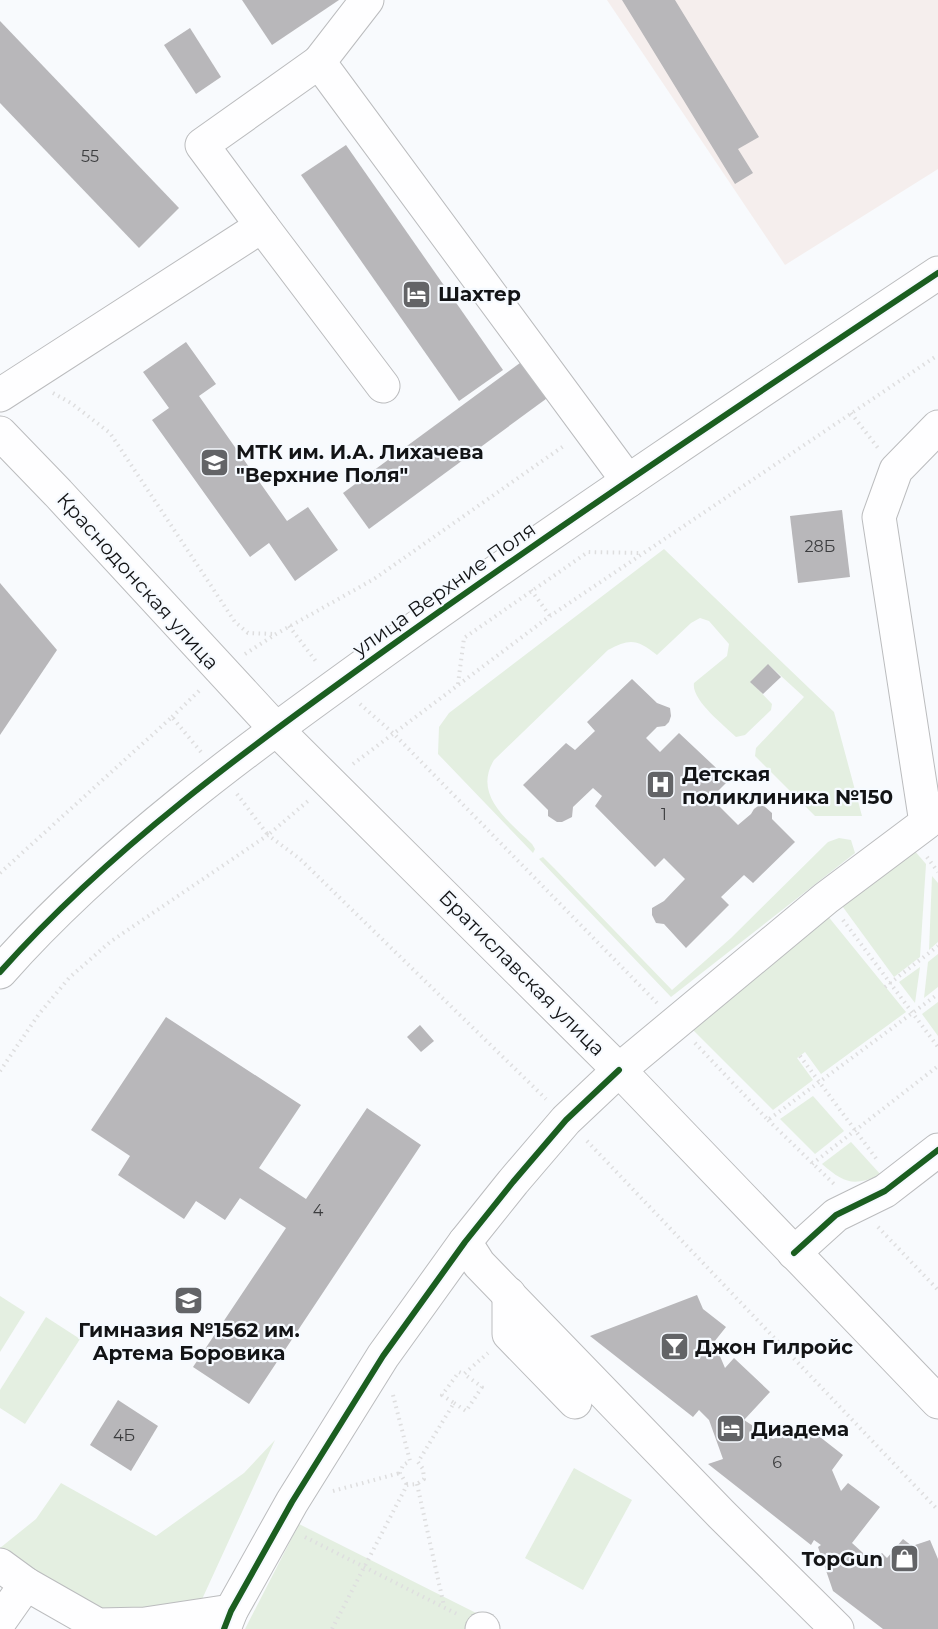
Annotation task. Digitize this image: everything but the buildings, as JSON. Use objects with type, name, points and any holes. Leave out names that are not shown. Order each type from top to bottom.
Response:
[{"type":"main road","points":[[367,0],[319,62],[202,145],[383,386]]},
{"type":"main road","points":[[319,62],[628,481]]},
{"type":"main road","points":[[13,387],[262,226]]},
{"type":"main road","name":"улица Верхние Поля","points":[[0,972],[33,936],[102,870],[219,771],[526,550],[938,273]]},
{"type":"main road","points":[[0,1564],[26,1584],[96,1627],[228,1620],[285,1512],[383,1356],[465,1242],[566,1120],[619,1070],[826,898],[932,820],[879,517],[896,470],[938,427]]},
{"type":"main road","name":"Краснодонская улица","points":[[0,433],[276,729]]},
{"type":"main road","name":"Братиславская улица","points":[[276,729],[619,1070],[938,1402]]},
{"type":"main road","points":[[794,1253],[836,1215],[885,1191],[938,1150]]},
{"type":"main road","points":[[465,1242],[479,1264],[721,1514],[837,1629]]},
{"type":"main road","points":[[509,1294],[509,1334],[575,1402]]},
{"type":"main road","points":[[0,1621],[26,1584]]},
{"type":"path","points":[[0,1071],[39,1014],[77,971],[110,942],[267,835],[331,782],[550,616],[938,355]]},
{"type":"path","points":[[13,387],[71,404],[110,433],[235,622],[248,633],[276,634]]},
{"type":"path","points":[[851,413],[896,470]]},
{"type":"path","points":[[0,873],[220,671],[289,626],[374,579],[589,428]]},
{"type":"path","points":[[458,685],[464,638],[588,552],[642,553]]},
{"type":"path","points":[[531,590],[550,616]]},
{"type":"path","points":[[289,626],[310,655],[338,685],[394,734],[768,1120],[856,1204],[938,1290]]},
{"type":"path","points":[[172,717],[190,741],[219,771],[267,835],[300,860],[566,1120],[938,1510]]},
{"type":"path","points":[[826,898],[938,1047]]},
{"type":"path","points":[[885,987],[938,946]]},
{"type":"path","points":[[768,1120],[938,994]]},
{"type":"path","points":[[800,1056],[894,1184]]},
{"type":"path","points":[[812,1164],[938,1066]]},
{"type":"path","points":[[464,1374],[509,1334]]},
{"type":"path","points":[[383,1356],[410,1461]]},
{"type":"path","points":[[459,1372],[482,1387],[466,1411],[454,1403],[442,1395],[459,1372]]},
{"type":"path","points":[[418,1462],[454,1403]]},
{"type":"path","points":[[410,1461],[418,1462],[423,1469],[424,1479],[417,1484],[406,1485],[400,1473],[403,1465],[410,1461]]},
{"type":"path","points":[[285,1512],[400,1473]]},
{"type":"path","points":[[417,1484],[445,1606]]},
{"type":"path","points":[[332,1629],[406,1485]]},
{"type":"path","points":[[285,1512],[364,1568],[445,1606],[483,1629]]},
{"type":"shaded area","points":[[607,0],[938,0],[938,169],[785,265]]},
{"type":"green space","points":[[664,549],[834,712],[862,816],[815,816],[755,756],[756,748],[804,697],[769,665],[751,682],[772,704],[771,710],[745,735],[736,737],[703,704],[694,690],[694,683],[727,656],[729,644],[709,621],[700,618],[691,623],[657,655],[639,643],[633,642],[622,643],[608,650],[494,760],[488,773],[491,797],[496,807],[532,844],[535,849],[533,853],[438,754],[439,727],[449,713]]},
{"type":"green space","points":[[839,838],[851,840],[855,853],[671,997],[539,859],[543,857],[672,990],[731,938],[828,842]]},
{"type":"green space","points":[[913,849],[926,864],[920,957],[894,977],[840,903]]},
{"type":"green space","points":[[932,876],[938,883],[938,942],[929,950]]},
{"type":"green space","points":[[827,915],[906,1012],[821,1074],[805,1052],[797,1058],[813,1080],[773,1110],[694,1031],[694,1024]]},
{"type":"green space","points":[[938,954],[938,987],[924,998],[928,962]]},
{"type":"green space","points":[[920,967],[915,1003],[899,982]]},
{"type":"green space","points":[[938,1002],[938,1036],[922,1014]]},
{"type":"green space","points":[[813,1096],[844,1131],[815,1154],[780,1119]]},
{"type":"green space","points":[[851,1142],[881,1175],[863,1181],[850,1181],[837,1176],[822,1164]]},
{"type":"green space","points":[[0,1296],[25,1312],[0,1352]]},
{"type":"green space","points":[[46,1317],[80,1339],[25,1424],[0,1408],[0,1390]]},
{"type":"green space","points":[[275,1440],[198,1608],[100,1613],[0,1552],[0,1548],[36,1519],[61,1483],[156,1536],[244,1473]]},
{"type":"green space","points":[[574,1468],[632,1500],[583,1590],[525,1558]]},
{"type":"green space","points":[[299,1524],[494,1622],[491,1629],[245,1629]]},
{"type":"cycle path","points":[[0,972],[89,882],[136,840],[235,760],[388,648],[593,505],[938,273]]},
{"type":"cycle path","points":[[224,1629],[231,1611],[292,1502],[383,1356],[465,1242],[513,1182],[566,1120],[619,1070]]},
{"type":"cycle path","points":[[794,1253],[836,1215],[885,1191],[938,1150]]},
{"type":"place","name":"Шахтер","points":[[417,294]]},
{"type":"place","name":"МТК им. И.А. Лихачева \"Верхние Поля\"","points":[[215,463]]},
{"type":"place","name":"Детская поликлиника №150","points":[[661,785]]},
{"type":"place","name":"Гимназия №1562 им. Артема Боровика","points":[[189,1300]]},
{"type":"place","name":"Джон Гилройс","points":[[674,1347]]},
{"type":"place","name":"Диадема","points":[[730,1429]]},
{"type":"place","name":"TopGun","points":[[904,1559]]}]
